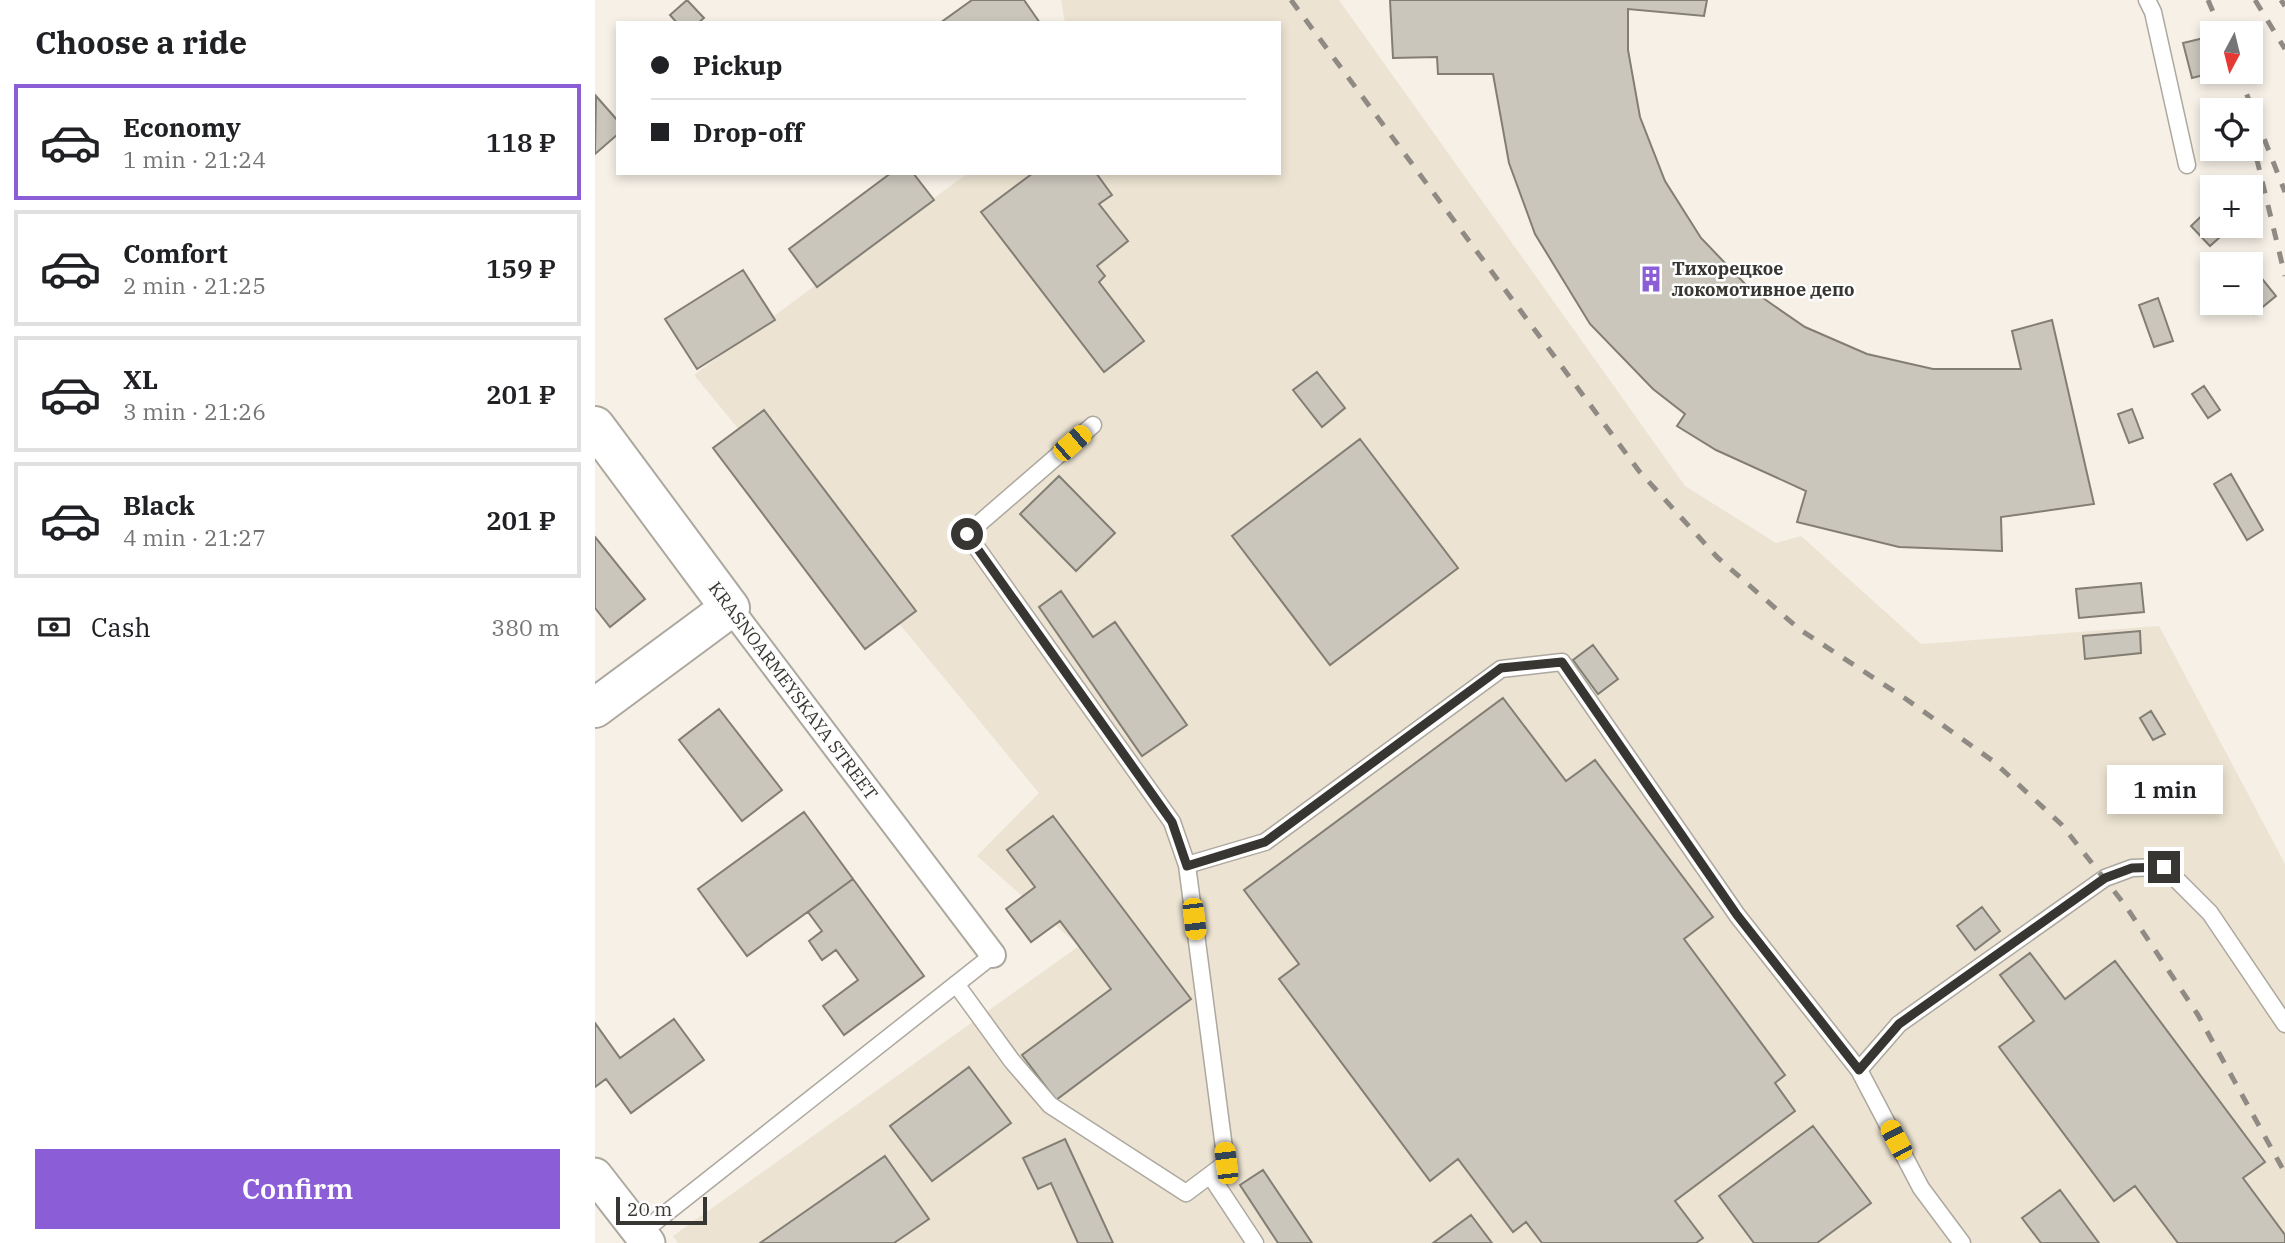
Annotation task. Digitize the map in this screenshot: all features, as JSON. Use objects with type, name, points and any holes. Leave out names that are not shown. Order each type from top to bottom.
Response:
[{"type":"street","name":"KRASNOARMEYSKAYA STREET","points":[[595,426],[993,955]]},
{"type":"street","points":[[595,708],[730,608]]},
{"type":"street","points":[[595,1175],[644,1238]]},
{"type":"lane","points":[[2147,0],[2153,12],[2187,165]]},
{"type":"lane","points":[[956,984],[1011,1061],[1050,1105],[1186,1193],[1226,1163],[1187,866],[1172,822],[967,534],[1093,425]]},
{"type":"lane","points":[[1187,866],[1265,842],[1501,668],[1562,662],[1737,915],[1859,1070],[1921,1188],[1962,1243]]},
{"type":"lane","points":[[1859,1070],[1899,1024],[2105,878],[2132,868],[2164,867],[2210,913],[2285,1024]]},
{"type":"lane","points":[[644,1238],[993,955]]},
{"type":"lane","points":[[1210,1175],[1255,1243]]},
{"type":"shaded area","points":[[1061,0],[1339,0],[1685,486],[1776,543],[1801,536],[1921,644],[2159,626],[2285,864],[2285,1243],[678,1243],[673,1236],[1079,946],[977,856],[1039,793],[694,375],[965,175],[1281,175],[1281,21],[1065,21]]},
{"type":"building","points":[[687,0],[704,18],[700,21],[675,21],[670,15]]},
{"type":"building","points":[[972,0],[1024,0],[1039,21],[943,21]]},
{"type":"building","name":"Тихорецкое локомотивное депо","points":[[1390,0],[1707,0],[1704,16],[1628,9],[1628,50],[1640,117],[1665,181],[1701,238],[1749,288],[1773,305],[1805,327],[1867,354],[1933,369],[2021,369],[2012,331],[2052,320],[2094,504],[2001,517],[2002,551],[1899,547],[1797,522],[1806,491],[1716,450],[1677,426],[1685,414],[1653,389],[1590,324],[1535,234],[1509,163],[1493,74],[1438,74],[1437,57],[1393,58]]},
{"type":"building","points":[[2200,39],[2200,76],[2192,78],[2183,43]]},
{"type":"building","points":[[596,96],[616,119],[616,136],[595,154]]},
{"type":"building","points":[[888,175],[915,175],[934,200],[817,287],[789,249]]},
{"type":"building","points":[[1030,175],[1097,175],[1112,195],[1099,204],[1128,241],[1097,266],[1105,276],[1099,282],[1144,341],[1104,372],[981,212]]},
{"type":"building","points":[[2200,217],[2200,235],[2191,226]]},
{"type":"building","points":[[2202,238],[2219,238],[2210,246]]},
{"type":"building","points":[[743,270],[775,320],[697,369],[665,319]]},
{"type":"building","points":[[2263,280],[2276,296],[2263,307]]},
{"type":"building","points":[[2158,298],[2173,341],[2154,347],[2139,305]]},
{"type":"building","points":[[1317,372],[1345,408],[1322,427],[1293,390]]},
{"type":"building","points":[[2204,386],[2220,410],[2208,418],[2192,394]]},
{"type":"building","points":[[2132,409],[2143,438],[2129,443],[2118,414]]},
{"type":"building","points":[[764,410],[916,611],[865,649],[713,448]]},
{"type":"building","points":[[1360,439],[1458,568],[1330,665],[1232,536]]},
{"type":"building","points":[[2231,474],[2263,530],[2247,540],[2214,484]]},
{"type":"building","points":[[1059,476],[1115,533],[1076,571],[1020,514]]},
{"type":"building","points":[[595,537],[645,599],[610,627],[595,608]]},
{"type":"building","points":[[2141,583],[2144,612],[2079,618],[2076,589]]},
{"type":"building","points":[[1061,591],[1093,637],[1115,622],[1187,725],[1142,756],[1039,607]]},
{"type":"building","points":[[2140,631],[2141,653],[2085,659],[2083,636]]},
{"type":"building","points":[[1593,645],[1618,679],[1598,694],[1573,660]]},
{"type":"building","points":[[1503,698],[1566,781],[1595,760],[1713,917],[1684,939],[1785,1075],[1775,1083],[1795,1111],[1675,1201],[1703,1238],[1696,1243],[1542,1243],[1526,1222],[1513,1232],[1458,1159],[1430,1181],[1279,979],[1299,964],[1244,890]]},
{"type":"building","points":[[719,709],[782,790],[742,821],[679,740]]},
{"type":"building","points":[[2151,711],[2165,734],[2153,740],[2140,718]]},
{"type":"building","points":[[804,812],[853,879],[747,956],[698,889]]},
{"type":"building","points":[[1053,816],[1191,999],[1056,1100],[1022,1055],[1111,989],[1060,921],[1031,942],[1006,909],[1035,887],[1007,850]]},
{"type":"building","points":[[853,879],[924,976],[844,1035],[823,1006],[858,980],[836,950],[822,960],[809,941],[822,931],[808,912]]},
{"type":"building","points":[[1982,907],[2000,931],[1975,950],[1957,926]]},
{"type":"building","points":[[2030,953],[2065,999],[2115,961],[2265,1162],[2243,1178],[2285,1235],[2285,1243],[2178,1243],[2135,1186],[2114,1201],[1999,1047],[2034,1021],[2000,975]]},
{"type":"building","points":[[674,1019],[704,1060],[631,1113],[606,1079],[595,1087],[595,1023],[620,1058]]},
{"type":"building","points":[[969,1067],[1011,1123],[932,1181],[890,1126]]},
{"type":"building","points":[[1813,1126],[1871,1203],[1817,1243],[1754,1243],[1719,1196]]},
{"type":"building","points":[[1065,1139],[1113,1243],[1078,1243],[1051,1183],[1038,1189],[1023,1158]]},
{"type":"building","points":[[885,1156],[929,1219],[894,1243],[760,1243]]},
{"type":"building","points":[[1263,1170],[1312,1243],[1278,1243],[1240,1185]]},
{"type":"building","points":[[2060,1190],[2099,1243],[2041,1243],[2022,1218]]},
{"type":"building","points":[[1471,1215],[1492,1243],[1433,1243]]},
{"type":"railway","points":[[1291,0],[1639,471],[1717,557],[1799,629],[1906,699],[1993,761],[2061,824],[2125,905],[2198,1015],[2285,1173]]},
{"type":"railway","points":[[2208,0],[2217,21]]},
{"type":"railway","points":[[2255,0],[2285,49]]},
{"type":"railway","points":[[2281,0],[2285,6]]},
{"type":"railway","points":[[2243,84],[2285,192]]},
{"type":"railway","points":[[2257,161],[2285,276]]},
{"type":"place","name":"Тихорецкое локомотивное депо","points":[[1651,279]]},
{"type":"route","points":[[967,534],[1172,822],[1187,866],[1265,842],[1501,668],[1562,662],[1737,915],[1859,1070],[1899,1024],[2105,878],[2132,868],[2164,867]]}]
